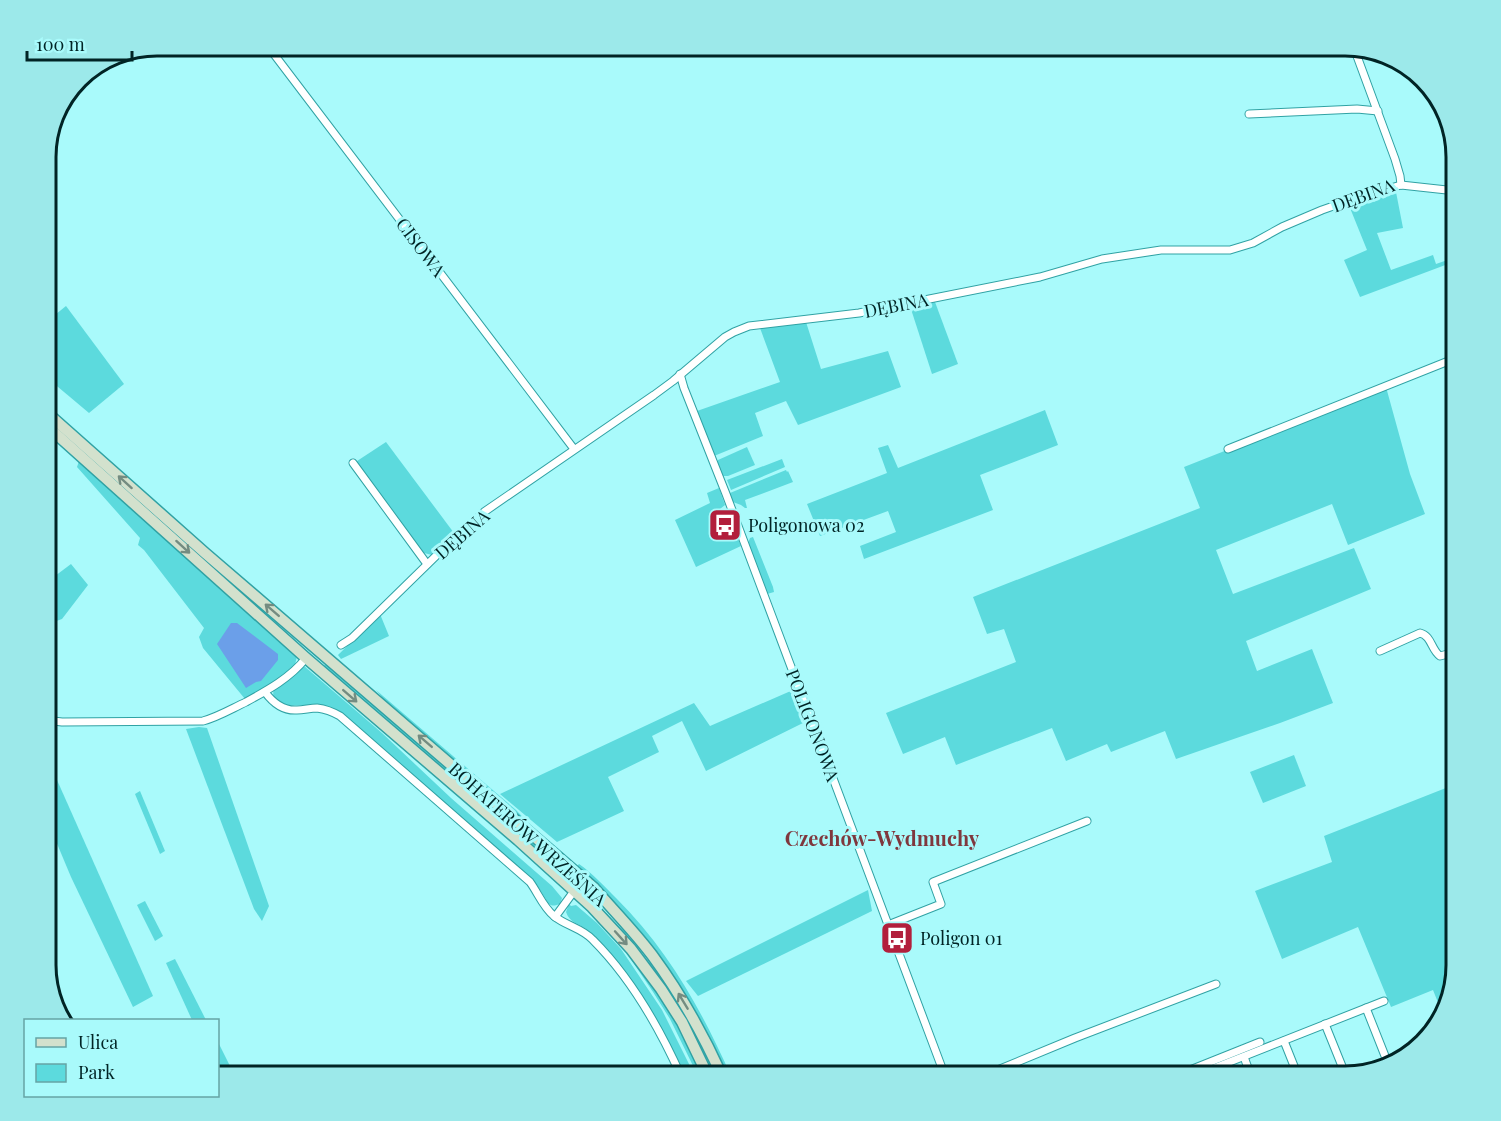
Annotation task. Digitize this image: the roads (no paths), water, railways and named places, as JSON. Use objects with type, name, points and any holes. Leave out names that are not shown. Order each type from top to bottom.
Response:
[{"type":"main road","name":"BOHATERÓW WRZEŚNIA","points":[[56,421],[196,545],[594,888],[651,954],[666,975],[695,1022],[717,1066]]},
{"type":"main road","name":"BOHATERÓW WRZEŚNIA","points":[[56,434],[306,658],[574,890],[648,970],[682,1022],[703,1066]]},
{"type":"street","name":"CISOWA","points":[[275,56],[574,449]]},
{"type":"street","name":"DĘBINA","points":[[340,645],[356,635],[427,564],[484,512],[673,381],[734,332],[749,326],[859,313],[1040,276],[1102,259],[1167,250],[1230,250],[1253,243],[1282,227],[1322,210],[1401,185],[1398,168],[1357,57]]},
{"type":"street","points":[[1249,114],[1378,111]]},
{"type":"street","points":[[1401,185],[1446,190]]},
{"type":"street","points":[[1228,449],[1446,362]]},
{"type":"street","name":"POLIGONOWA","points":[[680,374],[941,1066]]},
{"type":"street","points":[[673,381],[683,386]]},
{"type":"street","points":[[353,464],[427,564]]},
{"type":"street","points":[[1380,651],[1420,633],[1428,638],[1436,653],[1440,656],[1446,654]]},
{"type":"street","points":[[56,721],[203,721],[217,717],[265,692],[290,675],[306,658]]},
{"type":"street","points":[[265,692],[275,704],[281,707],[294,711],[319,708],[340,716],[530,882],[546,909],[555,917],[590,937],[614,964],[658,1028],[676,1066]]},
{"type":"street","points":[[888,925],[941,904],[933,882],[1087,821]]},
{"type":"street","points":[[555,917],[583,879]]},
{"type":"street","points":[[1006,1066],[1216,984]]},
{"type":"street","points":[[1223,1066],[1384,1001]]},
{"type":"street","points":[[1366,1008],[1385,1057]]},
{"type":"street","points":[[1325,1024],[1342,1066]]},
{"type":"street","points":[[1284,1041],[1294,1066]]},
{"type":"street","points":[[1200,1066],[1260,1042]]},
{"type":"street","points":[[1244,1057],[1247,1066]]},
{"type":"place","name":"Poligonowa 02","points":[[725,525]]},
{"type":"place","name":"Poligon 01","points":[[897,938]]},
{"type":"district","name":"Czechów-Wydmuchy","points":[[882,837]]}]
